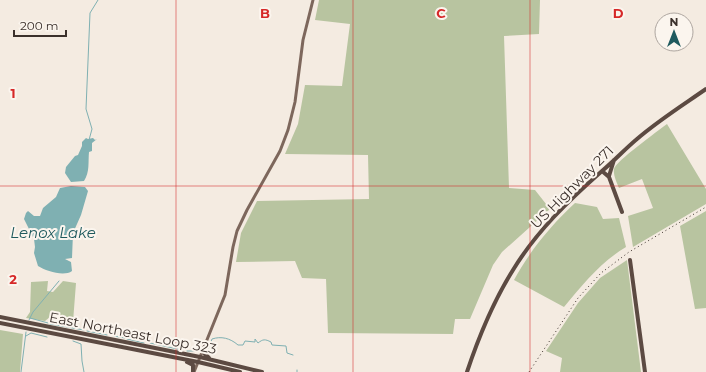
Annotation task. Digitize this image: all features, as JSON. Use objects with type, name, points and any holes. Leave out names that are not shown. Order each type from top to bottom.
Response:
[{"type":"highway","name":"US Highway 271","points":[[468,372],[480,336],[492,308],[517,263],[536,238],[556,215],[614,159],[654,125],[706,89]]},
{"type":"highway","points":[[609,177],[614,159]]},
{"type":"highway","points":[[602,171],[609,177],[622,212]]},
{"type":"highway","points":[[597,175],[604,174],[609,177]]},
{"type":"highway","points":[[630,260],[645,372]]},
{"type":"highway","name":"East Northeast Loop 323","points":[[0,317],[200,357],[262,372]]},
{"type":"highway","name":"East Northeast Loop 323","points":[[0,323],[198,362],[239,372]]},
{"type":"highway","points":[[71,337],[72,332]]},
{"type":"highway","points":[[110,345],[111,340]]},
{"type":"highway","points":[[205,345],[205,354],[213,360]]},
{"type":"highway","points":[[160,355],[161,350]]},
{"type":"highway","points":[[181,359],[192,364],[193,372]]},
{"type":"highway","points":[[239,372],[240,366]]},
{"type":"main road","points":[[193,372],[225,295],[234,243],[239,226],[280,151],[288,130],[295,102],[302,44],[312,0]]},
{"type":"green space","points":[[319,0],[540,0],[539,34],[504,36],[509,188],[535,190],[550,209],[502,252],[493,265],[470,319],[455,319],[453,334],[328,333],[326,279],[302,278],[295,261],[236,262],[241,233],[257,201],[369,199],[368,155],[285,154],[298,124],[305,85],[342,86],[350,24],[315,20]]},
{"type":"green space","points":[[667,124],[706,189],[706,204],[633,247],[628,216],[653,208],[642,179],[619,188],[614,169],[616,165],[629,153]]},
{"type":"green space","points":[[575,203],[597,207],[603,219],[619,218],[626,247],[608,259],[585,282],[564,307],[514,280],[526,259],[541,239],[557,220]]},
{"type":"green space","points":[[706,211],[706,308],[695,309],[680,226]]},
{"type":"green space","points":[[627,260],[641,372],[560,372],[562,358],[546,351],[578,303],[600,278]]},
{"type":"green space","points":[[48,281],[47,291],[53,292],[63,281],[76,283],[73,322],[58,321],[50,317],[45,321],[26,318],[30,312],[31,282]]},
{"type":"green space","points":[[0,330],[23,334],[20,372],[0,372]]},
{"type":"water","points":[[86,138],[97,139],[92,143],[92,151],[89,152],[87,174],[84,181],[71,182],[65,173],[66,167],[75,156],[78,155],[82,142]]},
{"type":"water","name":"Lenox Lake","points":[[71,186],[85,187],[88,191],[81,215],[73,233],[72,258],[65,259],[71,262],[72,271],[69,273],[55,273],[38,266],[34,253],[34,239],[24,219],[28,211],[34,216],[40,216],[43,208],[56,197],[60,188]]},
{"type":"waterway","points":[[89,140],[92,129],[86,109],[90,13],[98,0]]},
{"type":"waterway","points":[[29,320],[33,312],[59,281]]},
{"type":"waterway","points":[[30,318],[48,323]]},
{"type":"waterway","points":[[50,324],[84,330]]},
{"type":"waterway","points":[[87,331],[107,335]]},
{"type":"waterway","points":[[21,372],[26,332]]},
{"type":"waterway","points":[[26,336],[31,333],[47,337]]},
{"type":"waterway","points":[[114,336],[125,338]]},
{"type":"waterway","points":[[207,352],[212,339],[215,338],[229,339],[238,345],[243,345],[245,341],[255,342],[255,339],[258,343],[266,340],[271,342],[272,345],[286,346],[287,353],[293,355]]},
{"type":"waterway","points":[[127,339],[144,343]]},
{"type":"waterway","points":[[73,341],[81,344],[84,372]]},
{"type":"waterway","points":[[150,343],[182,350]]},
{"type":"waterway","points":[[187,351],[198,351]]},
{"type":"railway","points":[[529,372],[578,298],[601,273],[629,252],[706,207]]}]
